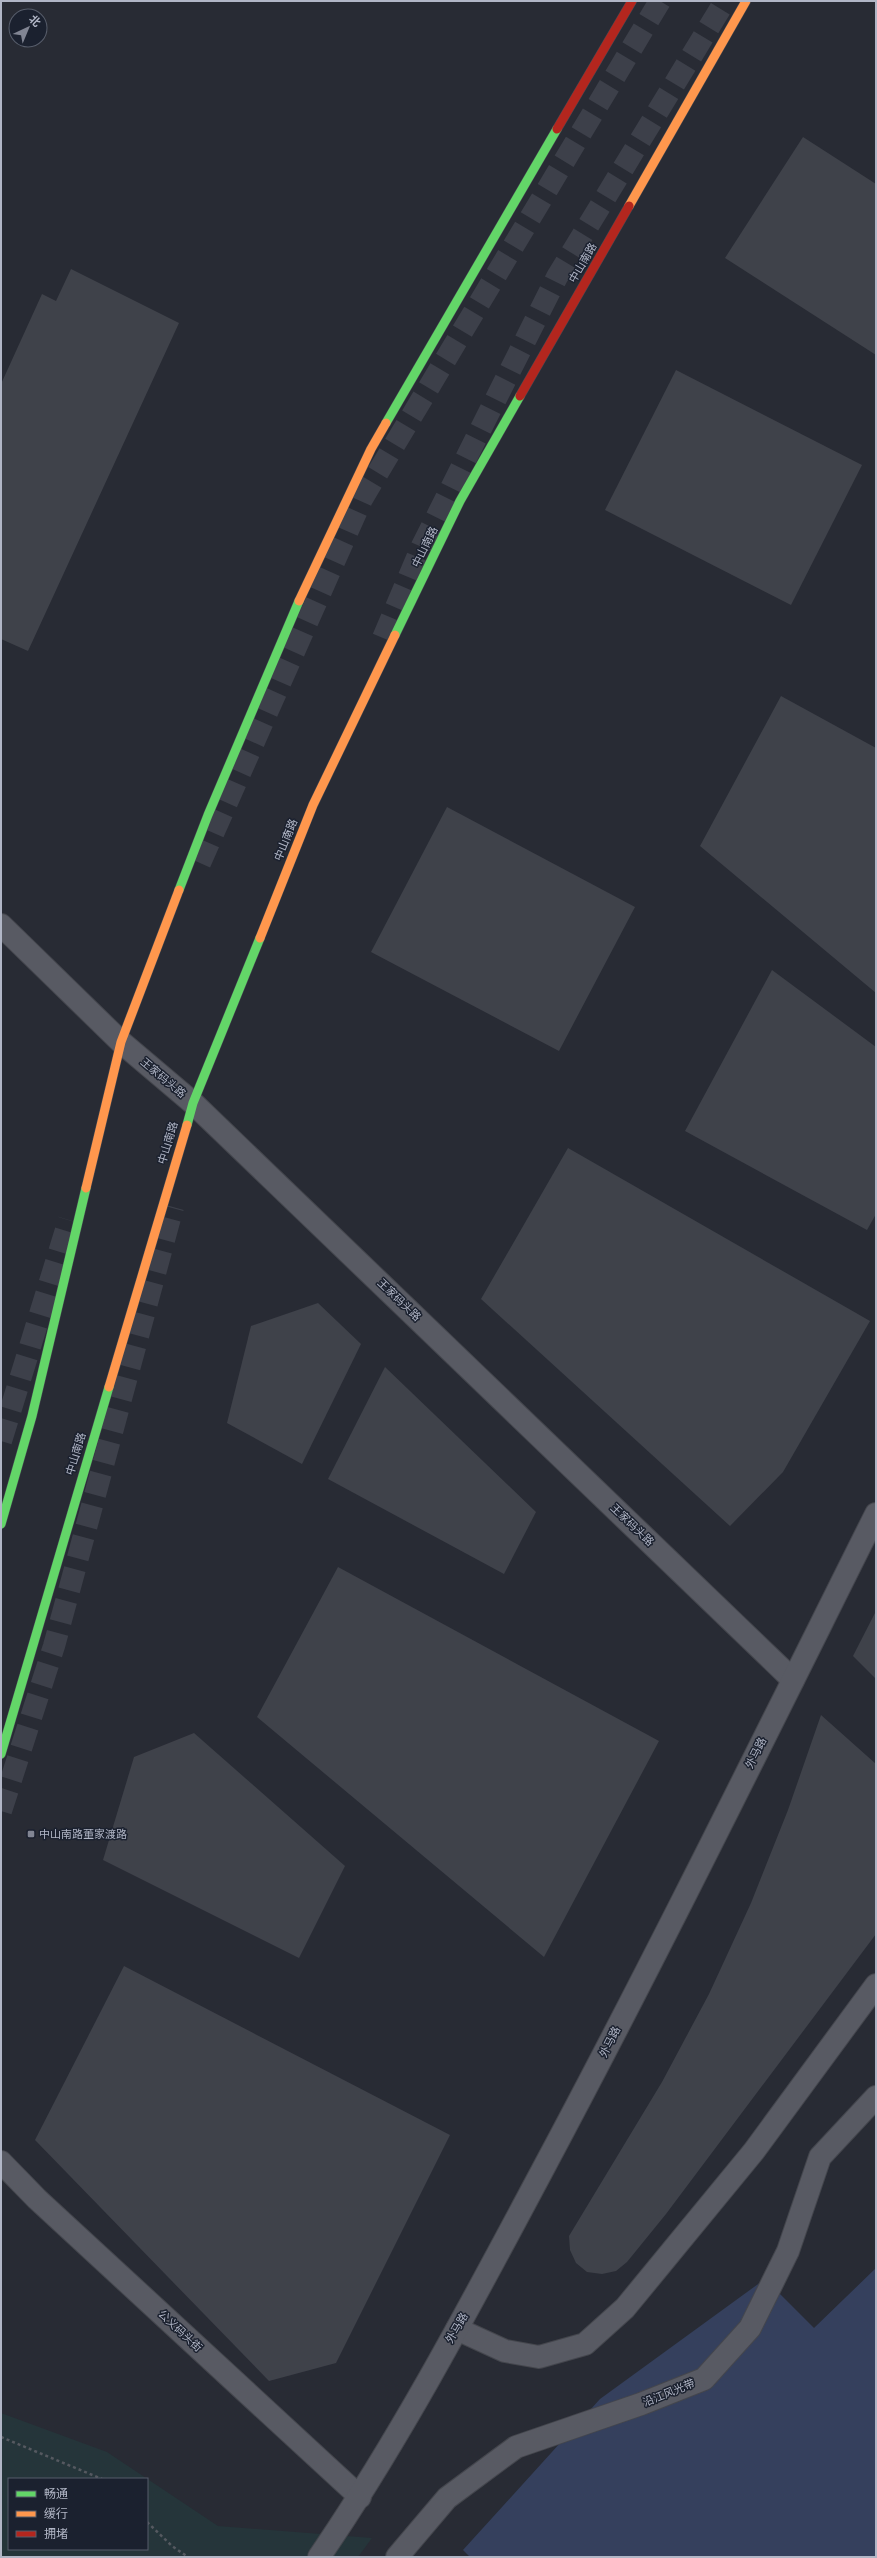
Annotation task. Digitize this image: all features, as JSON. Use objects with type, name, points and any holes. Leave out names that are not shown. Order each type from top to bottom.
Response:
[{"type":"main road","points":[[1,1524],[32,1416],[121,1042],[208,815],[283,635],[372,449],[632,1]]},
{"type":"main road","name":"中山南路","points":[[1,1754],[193,1103],[313,805],[460,501],[746,1]]},
{"type":"street","name":"王家码头路","points":[[1,925],[121,1042],[193,1103],[793,1680]]},
{"type":"street","name":"外马路","points":[[319,2557],[360,2497],[457,2329],[611,2042],[876,1514]]},
{"type":"street","points":[[457,2329],[505,2351],[539,2357],[585,2344],[625,2308],[754,2151],[876,1985]]},
{"type":"street","name":"沿江风光带","points":[[397,2557],[447,2498],[516,2447],[641,2404],[704,2379],[750,2328],[788,2251],[820,2157],[876,2097]]},
{"type":"street","name":"公义码头街","points":[[1,2162],[37,2199],[360,2497]]},
{"type":"path","points":[[1,2437],[100,2478]]},
{"type":"path","points":[[148,2523],[172,2546],[188,2557]]},
{"type":"shaded area","points":[[1,2413],[107,2452],[146,2478],[8,2478],[8,2550],[148,2550],[148,2479],[218,2526],[372,2538],[358,2557],[1,2557]]},
{"type":"water","points":[[876,2268],[876,2557],[470,2557],[463,2550],[600,2399],[765,2279],[814,2328]]},
{"type":"building","points":[[803,137],[876,184],[876,355],[725,258]]},
{"type":"building","points":[[71,269],[179,323],[28,651],[1,639],[1,384],[42,294],[56,301]]},
{"type":"building","points":[[676,370],[862,465],[791,605],[605,510]]},
{"type":"building","points":[[781,696],[876,748],[876,993],[700,846]]},
{"type":"building","points":[[447,807],[635,907],[559,1051],[371,952]]},
{"type":"building","points":[[772,970],[876,1047],[876,1214],[867,1230],[685,1131]]},
{"type":"building","points":[[568,1148],[870,1321],[783,1472],[730,1526],[481,1299]]},
{"type":"building","points":[[318,1303],[361,1344],[302,1464],[227,1423],[251,1326]]},
{"type":"building","points":[[385,1367],[536,1512],[504,1574],[328,1479]]},
{"type":"building","points":[[338,1567],[659,1741],[544,1957],[257,1717]]},
{"type":"building","points":[[876,1611],[876,1679],[853,1656]]},
{"type":"building","points":[[821,1715],[876,1764],[876,1934],[666,2214],[627,2262],[616,2271],[602,2274],[587,2272],[576,2263],[570,2250],[569,2236],[662,2082],[709,1994],[751,1903],[788,1810]]},
{"type":"building","points":[[194,1733],[345,1866],[299,1958],[103,1860],[134,1757]]},
{"type":"building","points":[[124,1966],[450,2135],[336,2363],[269,2381],[35,2140]]},
{"type":"tunnel","points":[[200,863],[362,499],[660,1]]},
{"type":"tunnel","points":[[383,638],[422,546],[557,277],[725,1]]},
{"type":"tunnel","points":[[1,1811],[54,1646],[173,1207]]},
{"type":"tunnel","points":[[1,1441],[69,1220]]},
{"type":"traffic: fast","points":[[386,423],[557,129]]},
{"type":"traffic: fast","points":[[395,635],[460,501],[520,396]]},
{"type":"traffic: fast","points":[[179,890],[208,815],[299,601]]},
{"type":"traffic: fast","points":[[187,1125],[193,1103],[260,938]]},
{"type":"traffic: fast","points":[[1,1524],[32,1416],[86,1188]]},
{"type":"traffic: fast","points":[[1,1754],[109,1387]]},
{"type":"traffic: slow","points":[[629,206],[746,1]]},
{"type":"traffic: slow","points":[[299,601],[371,449],[386,423]]},
{"type":"traffic: slow","points":[[260,938],[313,805],[395,635]]},
{"type":"traffic: slow","points":[[86,1188],[121,1042],[179,890]]},
{"type":"traffic: slow","points":[[109,1387],[187,1125]]},
{"type":"traffic: jam","points":[[557,129],[632,1]]},
{"type":"traffic: jam","points":[[520,396],[629,206]]},
{"type":"place","name":"中山南路董家渡路","points":[[31,1834]]}]
